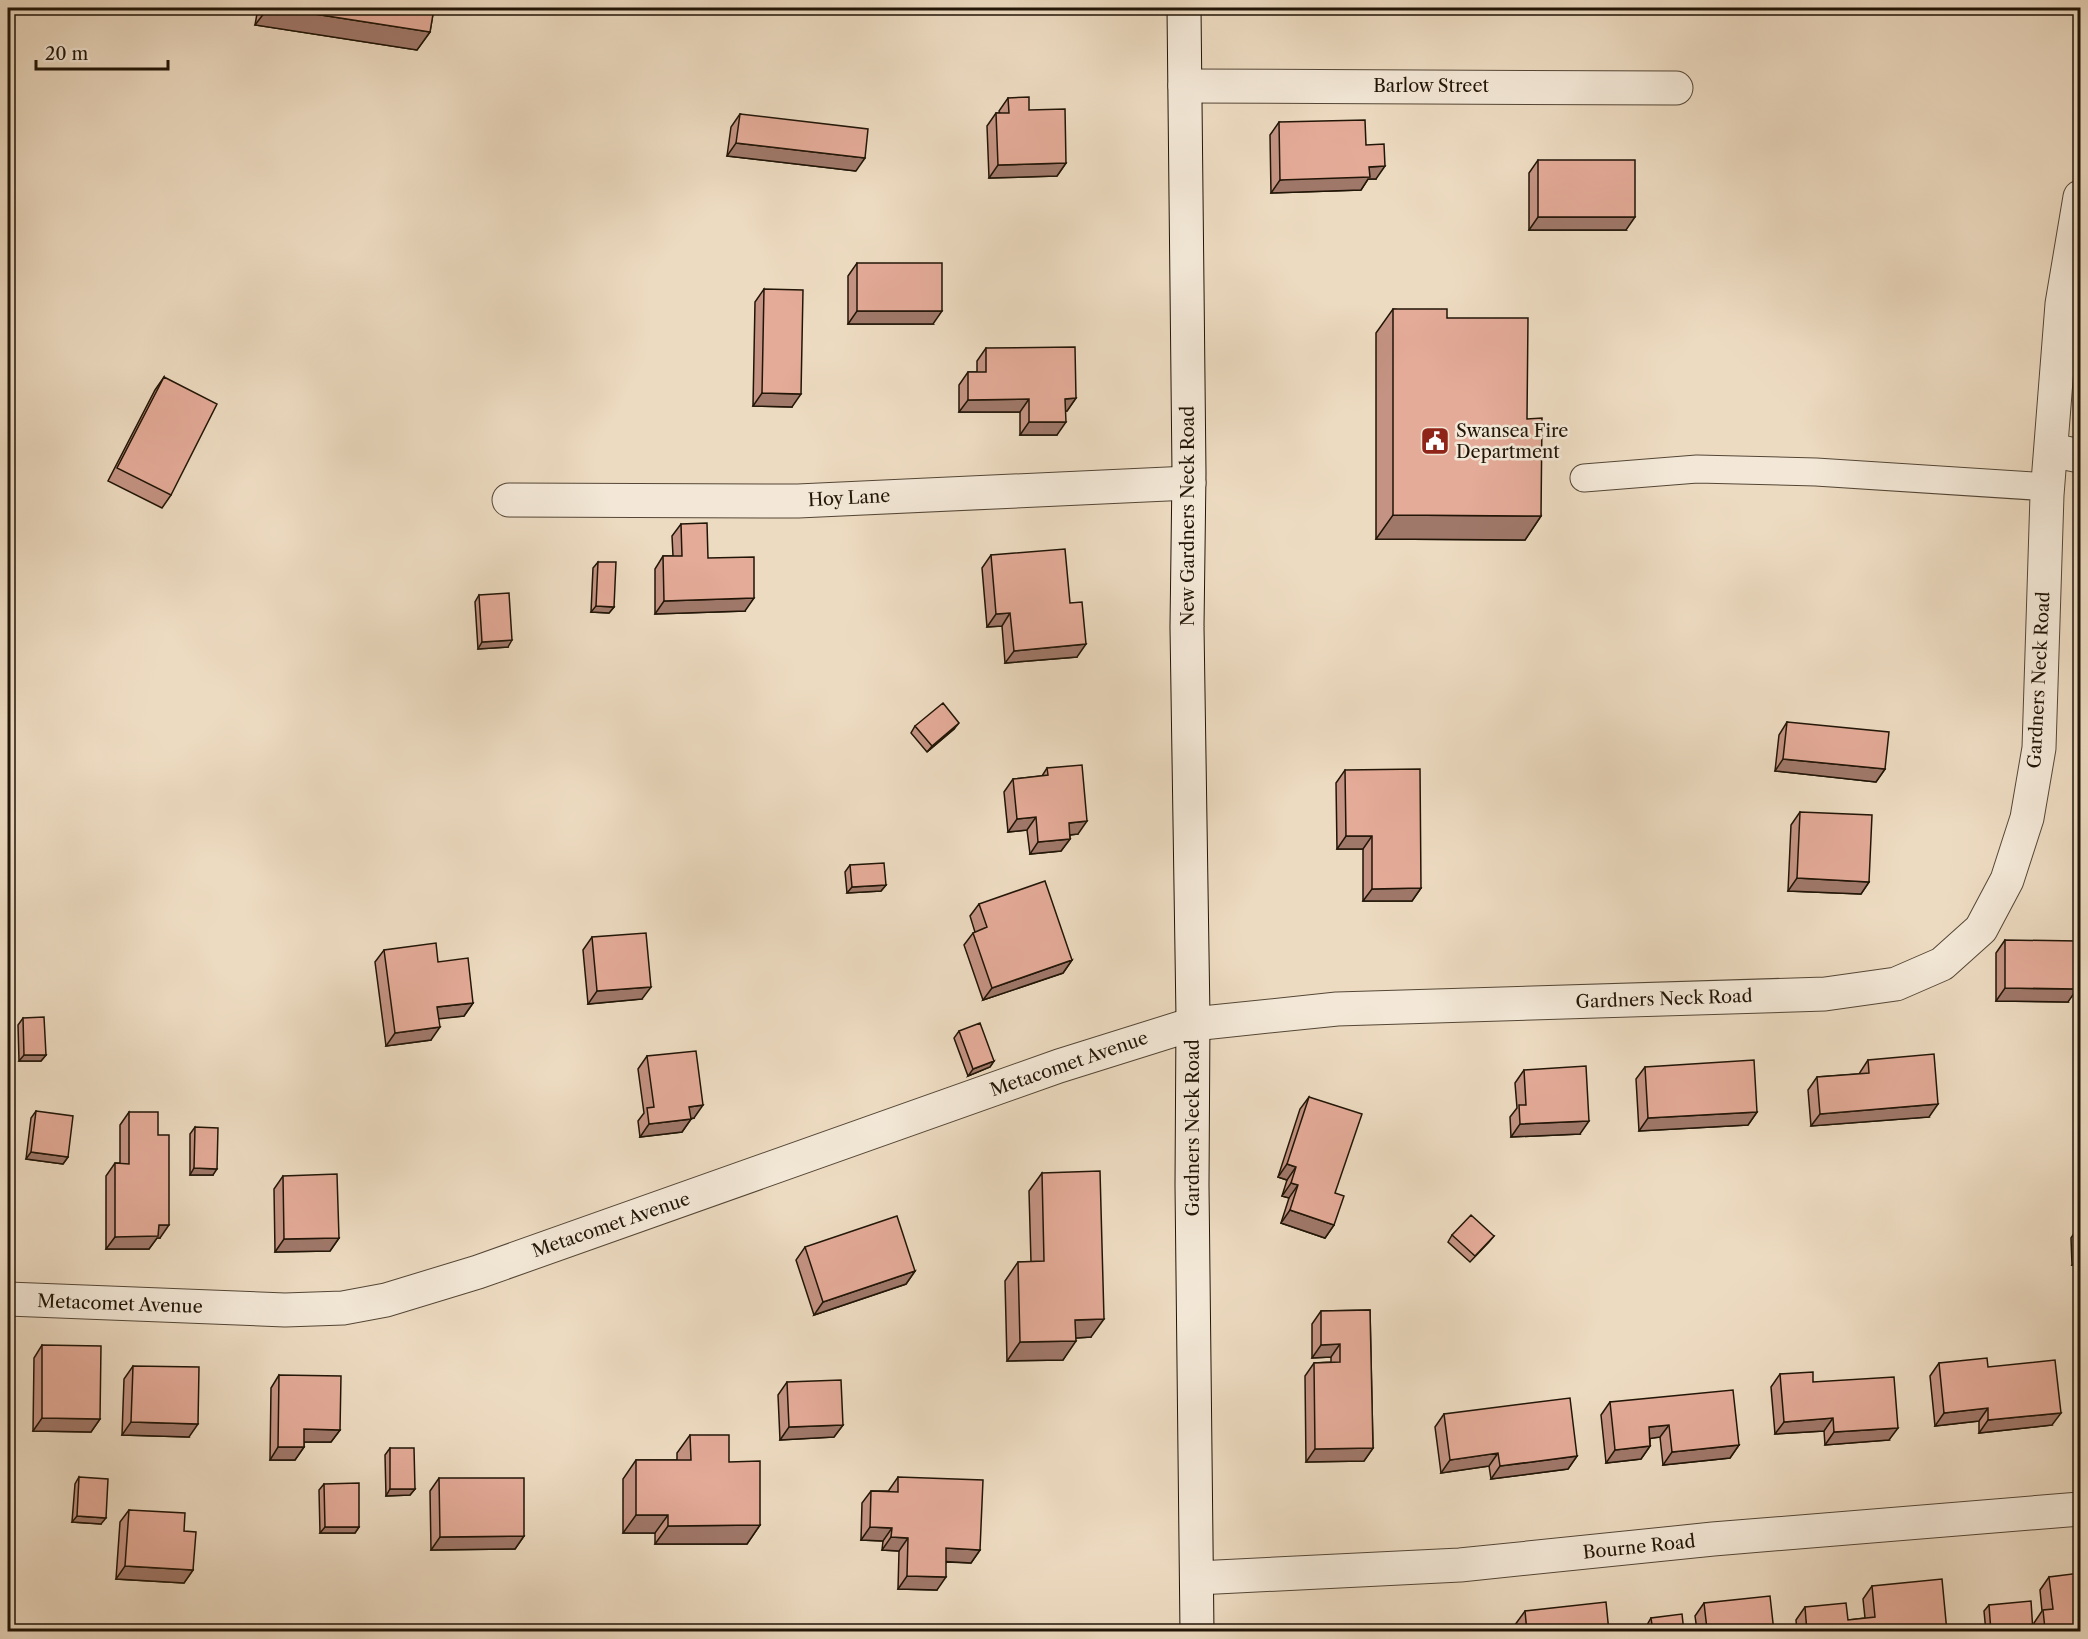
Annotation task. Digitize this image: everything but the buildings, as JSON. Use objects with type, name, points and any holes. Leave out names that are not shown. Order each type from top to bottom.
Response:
[{"type":"street","name":"New Gardners Neck Road","points":[[1184,8],[1187,627],[1193,1024]]},
{"type":"street","name":"Barlow Street","points":[[1185,86],[1676,87]]},
{"type":"street","name":"Gardners Neck Road","points":[[1197,1632],[1191,1185],[1193,1024],[1337,1009],[1825,994],[1896,984],[1942,964],[1981,929],[2007,880],[2027,818],[2038,748],[2048,487],[2066,453],[2062,304],[2080,198]]},
{"type":"street","name":"Hoy Lane","points":[[509,500],[798,501],[1188,483]]},
{"type":"street","name":"Metacomet Avenue","points":[[8,1299],[285,1310],[343,1308],[386,1300],[586,1234],[1059,1066],[1193,1024]]},
{"type":"street","name":"Bourne Road","points":[[1197,1578],[1460,1565],[1713,1539],[2080,1509]]},
{"type":"lane","points":[[1584,478],[1697,469],[1816,472],[2048,487]]},
{"type":"place","name":"Swansea Fire Department","points":[[1435,441]]}]
